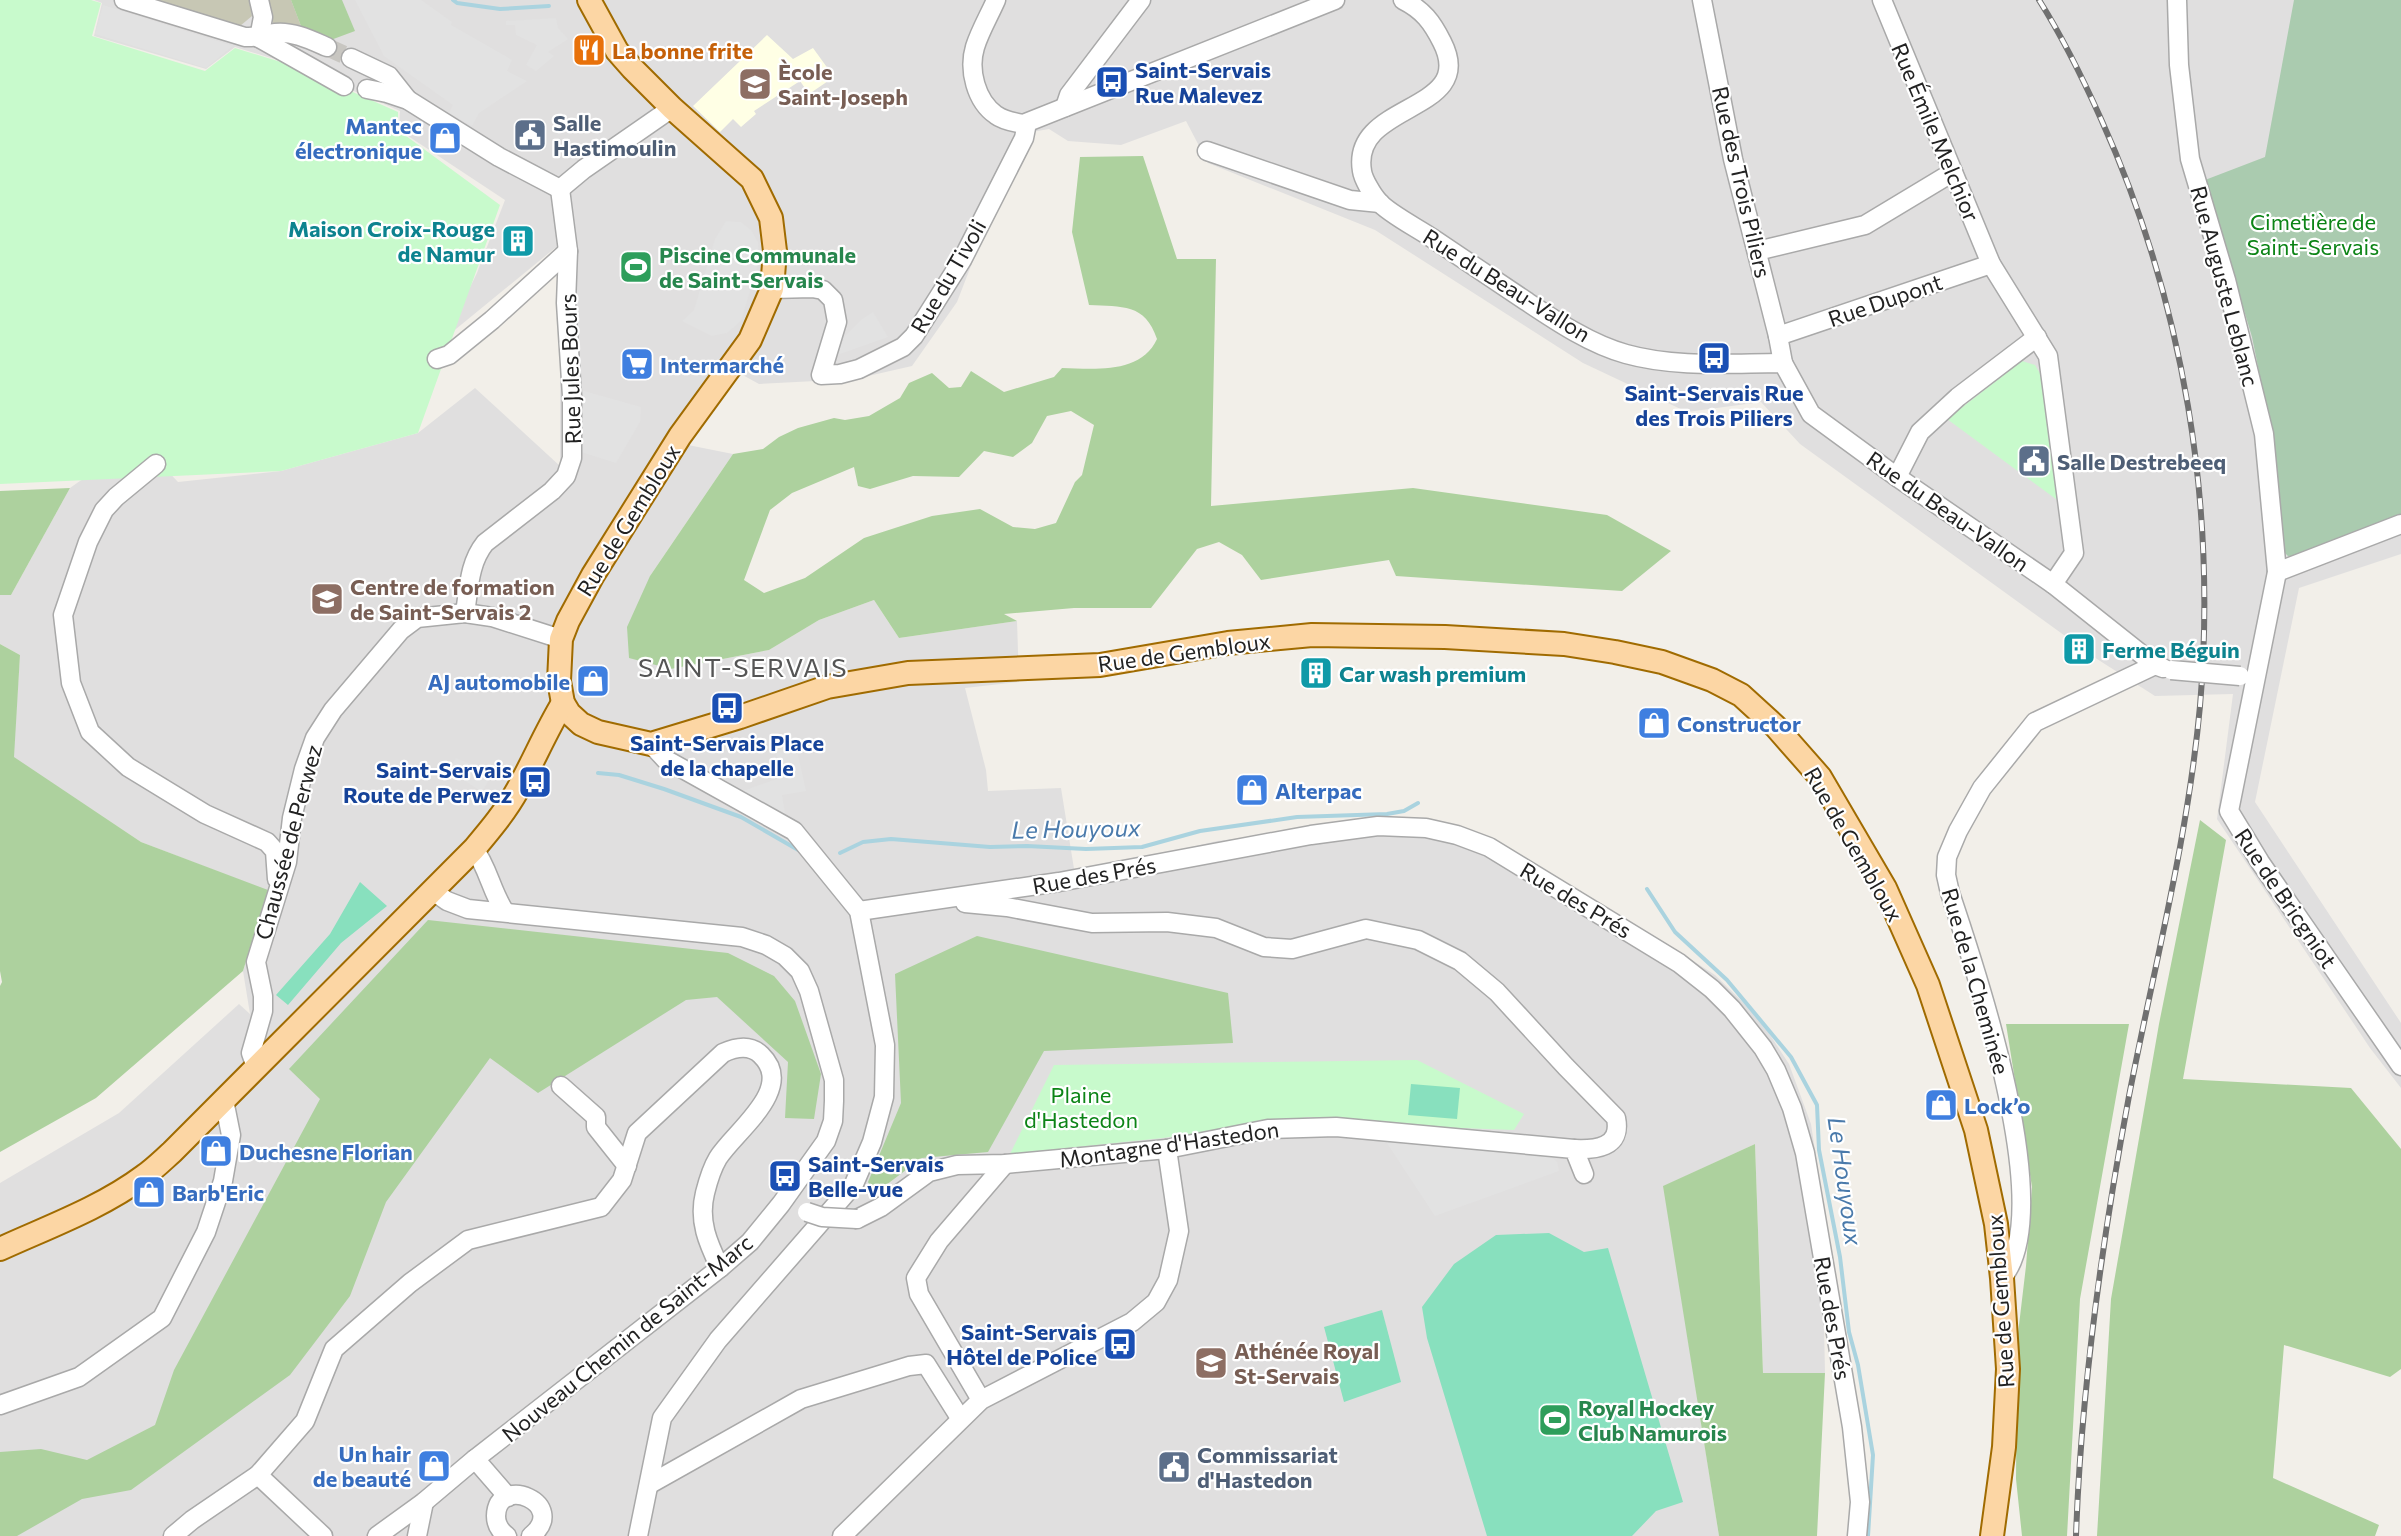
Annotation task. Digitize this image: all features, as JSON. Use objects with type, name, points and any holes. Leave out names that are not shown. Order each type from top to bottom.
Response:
[{"type":"main road","name":"Rue de Gembloux","points":[[589,0],[618,51],[672,108],[752,179],[771,219],[775,250],[772,289],[750,340],[674,446],[593,575],[561,639],[559,681],[563,703],[574,718],[598,732],[651,744],[827,687],[908,673],[1100,665],[1218,645],[1312,635],[1515,639],[1564,644],[1662,662],[1712,680],[1741,695],[1767,719],[1820,777],[1885,888],[1928,985],[1976,1130],[1994,1215],[2002,1278],[2007,1394],[2001,1476],[1992,1536]]},
{"type":"main road","points":[[0,1249],[86,1210],[144,1176],[172,1152],[474,849],[498,820],[517,791],[546,730],[563,703]]},
{"type":"street","points":[[124,0],[245,37],[259,38],[275,33],[296,34],[327,47]]},
{"type":"street","points":[[259,0],[263,17],[259,38]]},
{"type":"street","points":[[996,0],[974,49],[972,74],[981,98],[995,114],[1009,121],[1027,123],[1335,0]]},
{"type":"street","points":[[1065,107],[1069,95],[1141,0]]},
{"type":"street","name":"Rue du Beau-Vallon","points":[[1403,0],[1419,9],[1438,33],[1449,55],[1450,68],[1445,84],[1433,94],[1376,128],[1363,149],[1362,171],[1380,203],[1555,320],[1623,354],[1663,363],[1783,363],[1811,414],[1897,477],[2053,584],[2163,668]]},
{"type":"street","name":"Rue des Trois Piliers","points":[[1702,0],[1733,159],[1779,336],[1783,363]]},
{"type":"street","name":"Rue Émile Melchior","points":[[1882,0],[1991,264],[2048,356],[2074,553],[2053,584]]},
{"type":"street","name":"Rue Auguste Leblanc","points":[[2177,0],[2179,65],[2190,159],[2226,280],[2264,434],[2277,572]]},
{"type":"street","points":[[259,38],[344,86]]},
{"type":"street","points":[[351,58],[389,76],[408,100]]},
{"type":"street","points":[[367,89],[408,100],[499,157],[560,189],[672,108]]},
{"type":"street","name":"Rue du Tivoli","points":[[772,289],[824,290],[833,300],[837,322],[820,375],[840,374],[859,369],[903,347],[914,336],[962,260],[1024,138],[1027,123]]},
{"type":"street","points":[[1207,151],[1350,200],[1380,203]]},
{"type":"street","points":[[1757,251],[1865,225],[1953,172]]},
{"type":"street","name":"Rue Jules Bours","points":[[465,613],[472,566],[477,553],[485,543],[552,491],[566,476],[573,458],[566,303],[568,251],[560,189]]},
{"type":"street","points":[[437,359],[449,355],[492,320],[568,251]]},
{"type":"street","name":"Rue Dupont","points":[[1779,336],[1991,264]]},
{"type":"street","points":[[1897,477],[1920,432],[1958,398],[2037,337]]},
{"type":"street","points":[[156,464],[116,497],[105,510],[88,542],[63,615],[71,683],[90,732],[128,767],[205,814],[267,842],[275,851],[275,872],[280,886]]},
{"type":"street","points":[[2277,572],[2401,524]]},
{"type":"street","name":"Rue de Bricgniot","points":[[2277,572],[2247,677],[2229,812],[2260,862],[2401,1066]]},
{"type":"street","name":"Chaussée de Perwez","points":[[256,1067],[251,1053],[263,1011],[264,996],[255,962],[287,862],[292,818],[304,769],[315,738],[333,710],[401,630],[417,618],[465,613],[492,617],[561,639]]},
{"type":"street","points":[[2163,668],[2247,677]]},
{"type":"street","name":"Rue de la Cheminée","points":[[2002,1278],[2013,1262],[2019,1232],[2019,1151],[1988,1008],[1950,893],[1947,857],[1958,831],[1982,788],[2035,722],[2163,668]]},
{"type":"street","points":[[638,1536],[662,1418],[718,1340],[854,1184],[872,1143],[884,1097],[885,1045],[859,911],[794,831],[665,759],[651,744]]},
{"type":"street","name":"Rue des Prés","points":[[859,911],[1059,882],[1311,835],[1378,826],[1426,828],[1457,835],[1489,847],[1679,963],[1712,989],[1732,1009],[1763,1048],[1776,1070],[1792,1108],[1805,1153],[1852,1427],[1860,1502],[1857,1536]]},
{"type":"street","points":[[474,849],[480,856],[495,898],[506,912]]},
{"type":"street","name":"Nouveau Chemin de Saint-Marc","points":[[377,1536],[424,1502],[750,1242],[781,1204],[826,1141],[833,1121],[834,1080],[809,991],[800,971],[785,956],[742,937],[468,909],[447,901],[433,891]]},
{"type":"street","name":"Montagne d'Hastedon","points":[[781,1204],[822,1217],[856,1219],[881,1207],[928,1172],[957,1164],[1005,1164],[1167,1149],[1268,1129],[1336,1127],[1594,1150],[1606,1145],[1617,1131],[1616,1118],[1497,992],[1460,961],[1418,940],[1366,929],[1292,949],[1264,947],[1216,928],[1167,922],[1092,923],[1006,907],[934,901]]},
{"type":"street","points":[[173,1536],[192,1520],[258,1475],[305,1421],[334,1349],[410,1283],[468,1240],[601,1207],[619,1186],[637,1133],[723,1053],[735,1047],[747,1047],[757,1051],[768,1061],[772,1073],[770,1089],[762,1105],[719,1157],[705,1192],[702,1212],[705,1235],[720,1268]]},
{"type":"street","points":[[561,1086],[596,1117],[596,1127],[627,1166]]},
{"type":"street","points":[[0,1405],[79,1377],[162,1318],[206,1232],[223,1181],[231,1135],[224,1100]]},
{"type":"street","points":[[842,1536],[971,1409],[1132,1322],[1156,1302],[1168,1280],[1179,1231],[1167,1149]]},
{"type":"street","points":[[1574,1149],[1584,1174]]},
{"type":"street","points":[[971,1409],[919,1294],[916,1278],[939,1241],[1005,1164]]},
{"type":"street","points":[[650,1484],[801,1399],[909,1366],[926,1364],[971,1409]]},
{"type":"street","points":[[476,1459],[508,1497]]},
{"type":"street","points":[[258,1475],[323,1536]]},
{"type":"street","points":[[507,1536],[501,1532],[496,1512],[500,1503],[518,1494],[528,1496],[536,1502],[541,1511],[541,1521],[537,1531],[531,1536]]},
{"type":"street","points":[[417,1536],[424,1502]]},
{"type":"street","points":[[393,1524],[407,1527],[412,1536]]},
{"type":"shaded area","points":[[94,0],[2401,0],[2401,554],[2299,588],[2255,802],[2401,1023],[2401,1088],[2370,1048],[2217,819],[2233,694],[2155,696],[2097,659],[1800,444],[1761,402],[1687,412],[1583,363],[1375,230],[1208,163],[1186,121],[1121,145],[1068,141],[1049,129],[1032,132],[981,240],[957,302],[912,366],[855,379],[759,384],[719,362],[668,441],[733,454],[650,576],[671,669],[769,650],[819,620],[874,600],[899,638],[1017,621],[1019,682],[965,688],[986,770],[988,791],[1061,788],[1075,875],[1217,841],[1320,829],[1473,837],[1664,942],[1715,975],[1759,1018],[1789,1064],[1811,1124],[1820,1184],[1805,1188],[1823,1279],[1825,1373],[1763,1373],[1755,1144],[1664,1186],[1719,1536],[0,1536],[0,1183],[119,1113],[239,1004],[250,1014],[243,971],[268,891],[141,842],[13,757],[20,655],[0,644],[0,595],[11,595],[70,488],[138,440],[178,482],[281,471],[418,433],[475,388],[560,466],[560,325],[555,248],[445,338],[477,273],[505,200],[399,130],[400,111],[294,65],[235,47],[206,69],[94,36],[102,3]]},
{"type":"shaded area","points":[[154,0],[249,0],[252,16],[240,26]]},
{"type":"shaded area","points":[[266,0],[291,0],[301,26],[275,29]]},
{"type":"shaded area","points":[[355,0],[421,0],[452,22],[451,25],[512,60],[507,71],[527,81],[479,113],[472,126],[449,113],[453,105],[384,56]]},
{"type":"shaded area","points":[[103,5],[233,46],[206,68],[95,34]]},
{"type":"shaded area","points":[[556,18],[558,28],[568,39],[548,52],[554,56],[536,71],[526,65],[537,45],[516,35],[515,25],[506,25],[506,21]]},
{"type":"shaded area","name":"Ècole Saint-Joseph","points":[[767,35],[793,59],[813,48],[834,77],[809,94],[800,81],[754,111],[756,114],[741,127],[733,119],[720,132],[693,106]]},
{"type":"shaded area","points":[[726,221],[741,222],[751,230],[758,242],[759,261],[741,321],[727,333],[712,336],[682,321],[694,310],[715,239]]},
{"type":"shaded area","points":[[873,312],[888,337],[837,355],[845,336],[862,319]]},
{"type":"shaded area","points":[[577,389],[641,407],[640,422],[616,463],[578,451]]},
{"type":"shaded area","points":[[794,737],[806,791],[782,795],[785,814],[740,792],[782,777],[773,742]]},
{"type":"shaded area","points":[[456,758],[493,773],[482,792],[448,770]]},
{"type":"shaded area","points":[[1383,1137],[1546,1152],[1557,1162],[1559,1171],[1435,1216]]},
{"type":"green space","points":[[0,0],[91,0],[101,3],[92,36],[205,71],[235,48],[294,66],[398,112],[398,130],[500,205],[418,433],[281,471],[0,484]]},
{"type":"green space","points":[[291,0],[342,0],[355,31],[328,41],[301,26]]},
{"type":"green space","name":"Cimetière de Saint-Servais","points":[[2294,0],[2401,0],[2401,519],[2292,560],[2285,553],[2270,426],[2252,337],[2205,180],[2265,157]]},
{"type":"green space","points":[[1143,156],[1177,259],[1216,259],[1211,506],[1413,488],[1607,515],[1671,551],[1622,591],[1396,576],[1389,560],[1261,580],[1242,555],[1219,542],[1197,549],[1151,608],[1074,608],[1004,614],[1017,621],[899,638],[874,600],[819,620],[769,650],[671,669],[629,658],[627,627],[650,576],[733,454],[763,449],[779,437],[798,428],[834,418],[845,420],[869,416],[900,398],[909,383],[932,373],[949,388],[961,387],[971,371],[1004,392],[1054,377],[1062,368],[1089,369],[1129,364],[1150,350],[1157,339],[1152,327],[1139,313],[1122,307],[1089,305],[1072,232],[1080,157]],"holes":[[[1071,411],[1094,425],[1082,475],[1075,482],[1056,523],[1035,529],[1013,527],[980,509],[932,516],[864,538],[805,578],[764,593],[744,580],[770,510],[792,493],[854,467],[858,486],[870,489],[913,476],[959,477],[984,451],[1013,457],[1032,443],[1047,416]]]},
{"type":"green space","points":[[2022,361],[2035,365],[2044,380],[2060,502],[1947,419]]},
{"type":"green space","points":[[70,488],[11,595],[0,595],[0,491]]},
{"type":"green space","points":[[0,644],[20,655],[14,757],[141,842],[268,890],[243,971],[96,1098],[0,1152],[0,986],[2,982],[0,971]]},
{"type":"green space","points":[[2200,820],[2226,840],[2183,1079],[2351,1088],[2401,1149],[2401,1369],[2390,1377],[2284,1345],[2273,1478],[2379,1525],[2375,1536],[2097,1536],[2111,1299],[2159,1024]]},
{"type":"green space","points":[[360,882],[387,906],[341,943],[288,1005],[276,995],[330,934]]},
{"type":"green space","points":[[428,920],[728,953],[774,976],[795,1001],[821,1074],[814,1119],[785,1118],[788,1062],[717,997],[686,1000],[538,1093],[490,1058],[386,1202],[350,1296],[290,1375],[131,1490],[82,1499],[17,1536],[0,1536],[0,1452],[41,1449],[87,1460],[155,1425],[174,1370],[320,1099],[289,1069]]},
{"type":"green space","points":[[977,936],[1228,993],[1233,1043],[1044,1051],[988,1152],[922,1158],[874,1194],[868,1182],[901,1103],[895,974]]},
{"type":"green space","points":[[2006,1024],[2129,1024],[2080,1299],[2067,1536],[2022,1536],[2016,1479],[2017,1342],[2032,1187]]},
{"type":"green space","name":"Plaine d'Hastedon","points":[[1417,1060],[1524,1114],[1514,1130],[1407,1126],[1308,1117],[1163,1138],[1010,1154],[1054,1065]]},
{"type":"green space","points":[[1411,1084],[1460,1088],[1457,1119],[1408,1115]]},
{"type":"green space","points":[[1755,1144],[1763,1373],[1825,1373],[1817,1536],[1719,1536],[1663,1186]]},
{"type":"green space","name":"Royal Hockey Club Namurois","points":[[1549,1233],[1584,1252],[1608,1248],[1683,1502],[1656,1511],[1632,1536],[1487,1536],[1427,1338],[1422,1307],[1454,1264],[1496,1235]]},
{"type":"green space","points":[[1382,1310],[1401,1382],[1344,1402],[1324,1327]]},
{"type":"waterway","name":"Le Houyoux","points":[[453,0],[457,3],[500,9],[549,6]]},
{"type":"waterway","name":"Le Houyoux","points":[[598,773],[619,775],[741,817],[800,851]]},
{"type":"waterway","name":"Le Houyoux","points":[[840,853],[863,842],[891,839],[990,847],[1086,849],[1142,847],[1200,831],[1297,817],[1387,814],[1404,811],[1418,803]]},
{"type":"waterway","name":"Le Houyoux","points":[[1647,889],[1675,932],[1727,980],[1791,1057],[1817,1105],[1819,1150],[1840,1257],[1849,1332],[1858,1365],[1873,1455],[1868,1536]]},
{"type":"tunnel","points":[[327,47],[351,58]]},
{"type":"railway","points":[[2039,0],[2072,59],[2101,119],[2130,189],[2154,260],[2173,333],[2188,406],[2198,480],[2203,555],[2204,631],[2195,755],[2179,853],[2129,1096],[2110,1205],[2088,1370],[2076,1536]]},
{"type":"place","name":"La bonne frite","points":[[589,50]]},
{"type":"place","name":"Saint-Servais Rue Malevez","points":[[1112,82]]},
{"type":"place","name":"Ècole Saint-Joseph","points":[[755,84]]},
{"type":"place","name":"Salle Hastimoulin","points":[[530,135]]},
{"type":"place","name":"Mantec électronique","points":[[445,138]]},
{"type":"place","name":"Maison Croix-Rouge de Namur","points":[[518,241]]},
{"type":"place","name":"Piscine Communale de Saint-Servais","points":[[636,267]]},
{"type":"place","name":"Saint-Servais Rue des Trois Piliers","points":[[1714,358]]},
{"type":"place","name":"Intermarché","points":[[637,364]]},
{"type":"place","name":"Salle Destrebeeq","points":[[2034,461]]},
{"type":"place","name":"Centre de formation de Saint-Servais 2","points":[[327,599]]},
{"type":"place","name":"Ferme Béguin","points":[[2079,649]]},
{"type":"place","name":"Car wash premium","points":[[1316,673]]},
{"type":"place","name":"AJ automobile","points":[[593,681]]},
{"type":"place","name":"Saint-Servais Place de la chapelle","points":[[727,708]]},
{"type":"place","name":"Constructor","points":[[1654,723]]},
{"type":"place","name":"Saint-Servais Route de Perwez","points":[[535,782]]},
{"type":"place","name":"Alterpac","points":[[1252,790]]},
{"type":"place","name":"Lock’o","points":[[1941,1105]]},
{"type":"place","name":"Duchesne Florian","points":[[216,1151]]},
{"type":"place","name":"Saint-Servais Belle-vue","points":[[785,1176]]},
{"type":"place","name":"Barb'Eric","points":[[149,1192]]},
{"type":"place","name":"Saint-Servais Hôtel de Police","points":[[1120,1344]]},
{"type":"place","name":"Athénée Royal St-Servais","points":[[1211,1363]]},
{"type":"place","name":"Royal Hockey Club Namurois","points":[[1555,1420]]},
{"type":"place","name":"Un hair de beauté","points":[[434,1466]]},
{"type":"place","name":"Commissariat d'Hastedon","points":[[1174,1467]]},
{"type":"district","name":"SAINT-SERVAIS","points":[[743,666]]}]
